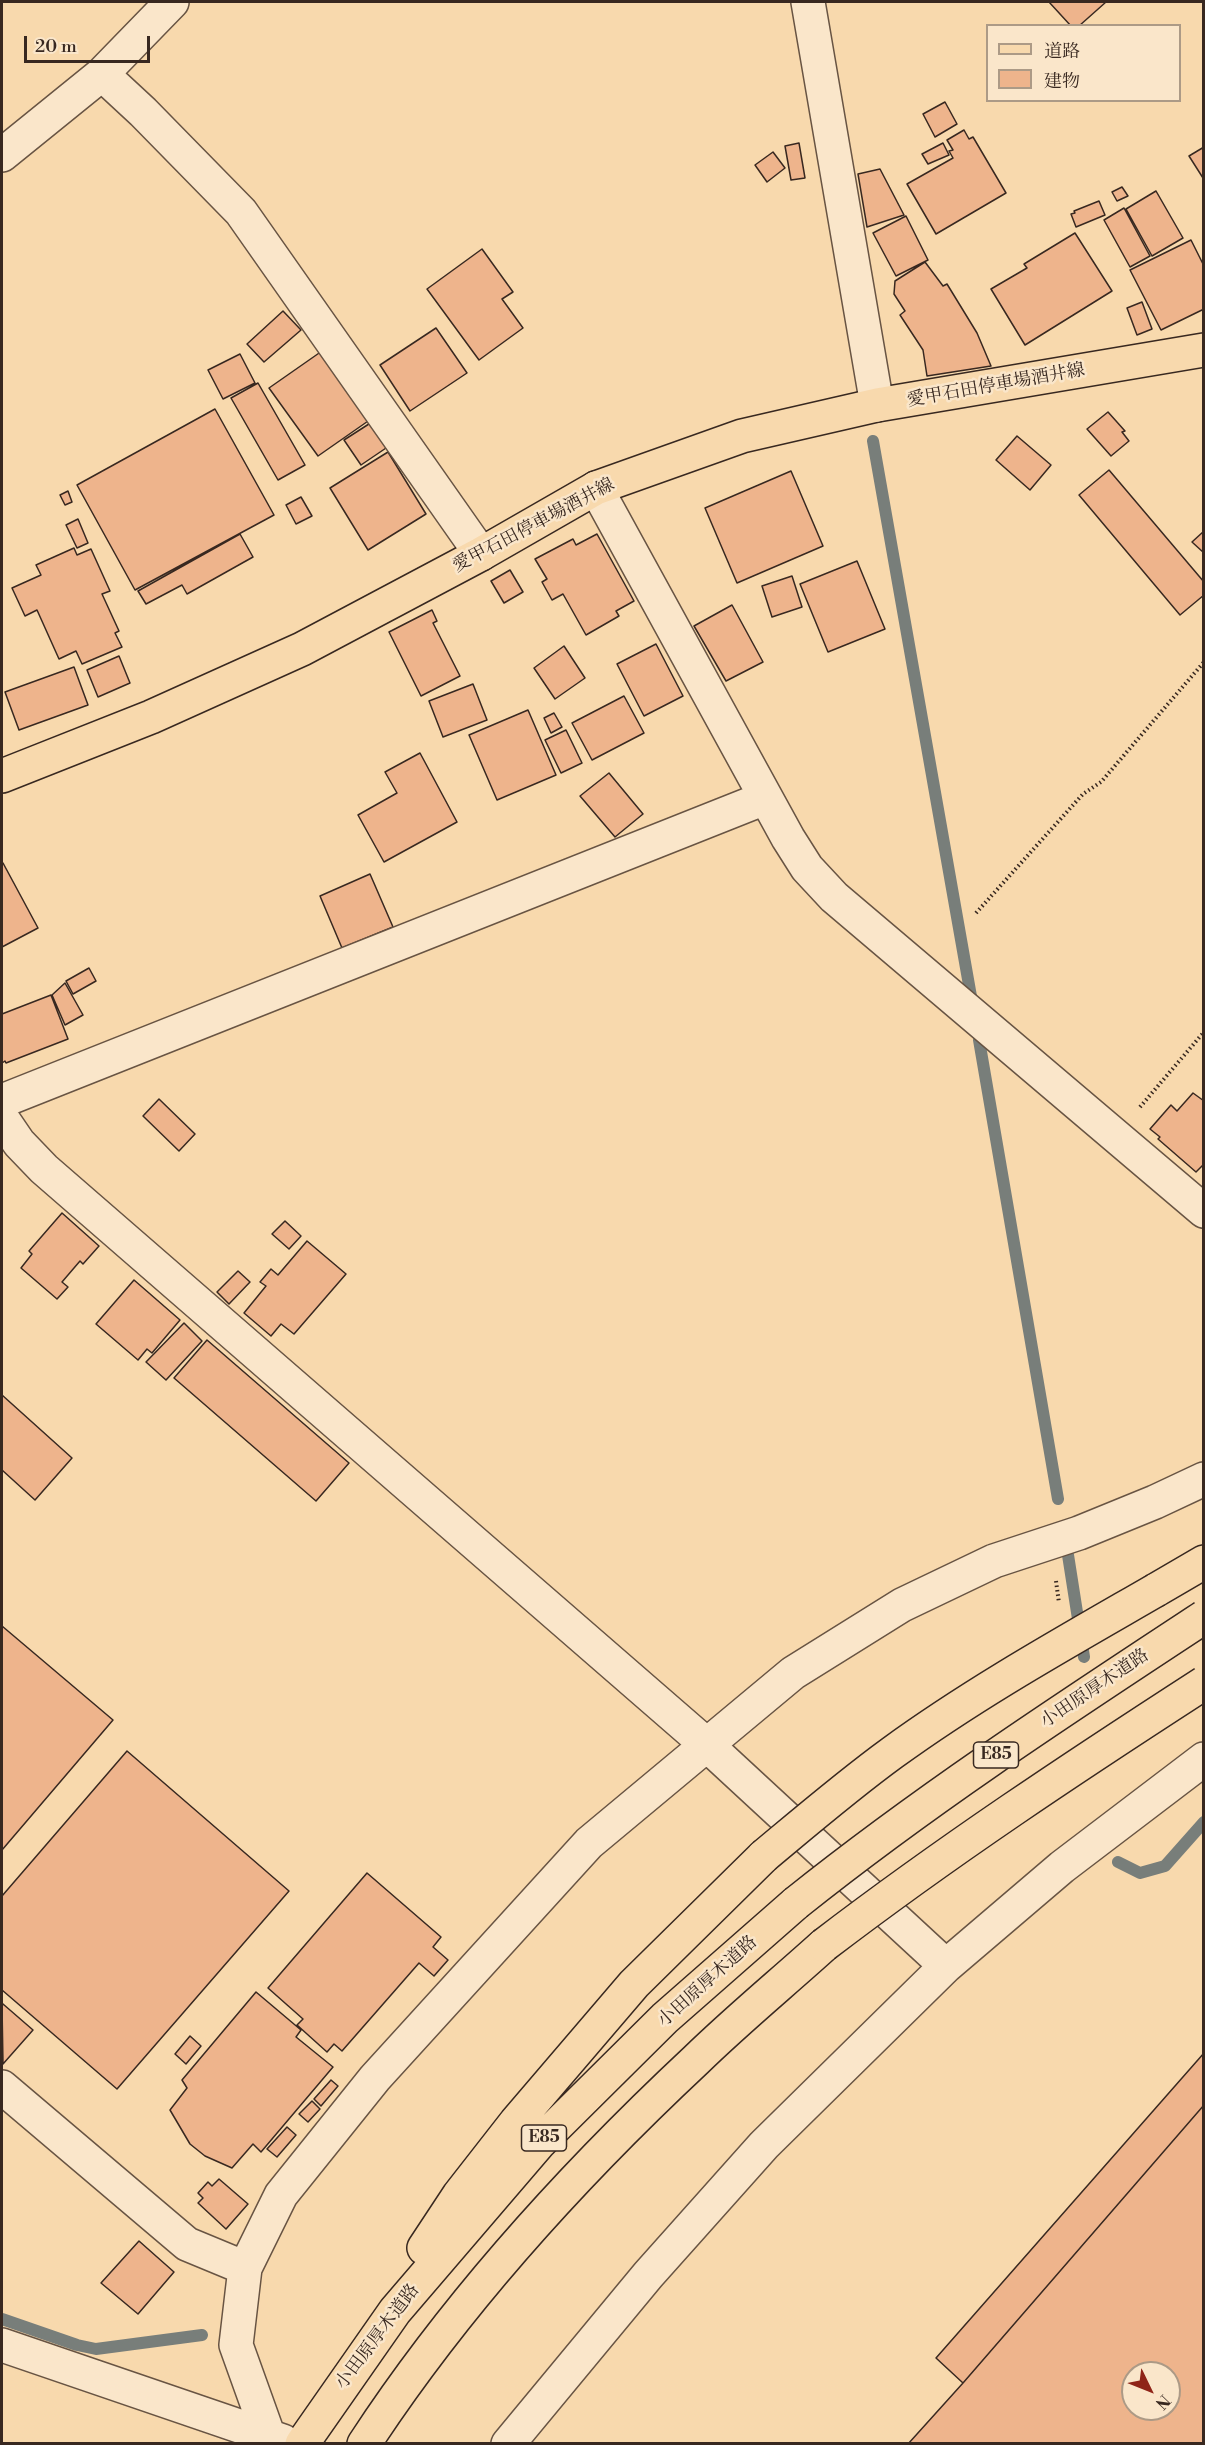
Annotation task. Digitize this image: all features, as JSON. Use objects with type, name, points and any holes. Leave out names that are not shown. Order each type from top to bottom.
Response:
[{"type":"main road","name":"愛甲石田停車場酒井線","points":[[2,776],[151,717],[302,649],[481,554],[596,488],[742,436],[877,405],[1203,350]]},
{"type":"main road","points":[[327,2406],[368,2336],[459,2195],[516,2122],[634,1984],[764,1856],[892,1753],[961,1706],[1017,1670],[1203,1562]]},
{"type":"main road","name":"小田原厚木道路","points":[[302,2444],[395,2311],[539,2143],[665,2019],[796,1903],[860,1852],[945,1789],[1203,1617]]},
{"type":"main road","name":"E85","points":[[371,2433],[431,2350],[495,2269],[574,2181],[696,2060],[824,1945],[902,1886],[981,1830],[1203,1683]]},
{"type":"street","points":[[2,155],[102,74],[172,2]]},
{"type":"street","points":[[808,2],[877,405]]},
{"type":"street","points":[[102,74],[143,112],[241,212],[481,554]]},
{"type":"street","points":[[596,488],[765,798],[807,868],[834,897],[1203,1211]]},
{"type":"street","points":[[2,1101],[765,798]]},
{"type":"street","points":[[2,1118],[19,1143],[44,1169],[707,1745],[946,1966]]},
{"type":"street","points":[[280,2440],[236,2345],[245,2268],[281,2195],[375,2078],[589,1843],[793,1673],[902,1605],[994,1561],[1079,1533],[1155,1502],[1203,1479]]},
{"type":"street","points":[[508,2444],[648,2275],[764,2145],[946,1966],[1062,1867],[1203,1759]]},
{"type":"street","points":[[2,2087],[187,2244],[245,2268]]},
{"type":"street","points":[[2,2345],[280,2440]]},
{"type":"path","points":[[976,913],[1083,794],[1101,782],[1203,662]]},
{"type":"path","points":[[1115,1136],[1203,1032]]},
{"type":"building","points":[[1049,2],[1106,2],[1081,24],[1069,24]]},
{"type":"building","points":[[945,102],[957,124],[935,137],[923,114]]},
{"type":"building","points":[[964,130],[969,139],[973,137],[1006,193],[936,234],[907,184],[953,158],[949,151],[953,150],[947,140]]},
{"type":"building","points":[[799,143],[805,178],[791,180],[785,146]]},
{"type":"building","points":[[943,143],[949,155],[928,164],[922,154]]},
{"type":"building","points":[[1204,147],[1204,177],[1203,178],[1189,156]]},
{"type":"building","points":[[773,152],[785,168],[767,182],[755,165]]},
{"type":"building","points":[[880,169],[904,215],[867,227],[858,174]]},
{"type":"building","points":[[1122,187],[1128,196],[1117,201],[1112,192]]},
{"type":"building","points":[[1156,191],[1183,238],[1152,256],[1126,209]]},
{"type":"building","points":[[1099,201],[1105,215],[1076,227],[1071,214]]},
{"type":"building","points":[[1124,208],[1150,256],[1130,267],[1104,220]]},
{"type":"building","points":[[906,216],[928,260],[896,276],[873,233]]},
{"type":"building","points":[[1075,233],[1112,291],[1025,345],[991,289],[1027,268],[1024,264]]},
{"type":"building","points":[[1191,240],[1204,266],[1204,309],[1161,330],[1130,270]]},
{"type":"building","points":[[482,249],[513,292],[502,299],[523,328],[479,360],[427,289]]},
{"type":"building","points":[[925,262],[943,286],[947,284],[977,333],[991,366],[927,376],[923,350],[900,315],[905,311],[894,294],[895,281]]},
{"type":"building","points":[[1142,302],[1152,329],[1137,335],[1127,308]]},
{"type":"building","points":[[283,311],[301,330],[264,362],[247,344]]},
{"type":"building","points":[[436,328],[467,373],[410,411],[380,365]]},
{"type":"building","points":[[322,351],[371,419],[318,456],[269,388]]},
{"type":"building","points":[[240,354],[255,383],[223,399],[208,370]]},
{"type":"building","points":[[258,383],[305,465],[278,480],[231,398]]},
{"type":"building","points":[[215,409],[274,515],[135,590],[77,485]]},
{"type":"building","points":[[1108,412],[1125,431],[1122,432],[1129,441],[1111,456],[1087,429]]},
{"type":"building","points":[[372,422],[389,446],[361,465],[344,440]]},
{"type":"building","points":[[1017,436],[1051,465],[1030,490],[996,460]]},
{"type":"building","points":[[388,452],[426,514],[368,550],[330,488]]},
{"type":"building","points":[[1109,470],[1204,582],[1204,595],[1180,615],[1079,495]]},
{"type":"building","points":[[791,471],[823,546],[737,583],[705,508]]},
{"type":"building","points":[[68,491],[72,502],[65,505],[60,495]]},
{"type":"building","points":[[301,497],[312,516],[296,524],[286,505]]},
{"type":"building","points":[[78,519],[88,543],[77,548],[66,525]]},
{"type":"building","points":[[1204,531],[1204,553],[1192,542]]},
{"type":"building","points":[[240,534],[253,557],[187,594],[182,585],[146,604],[138,591]]},
{"type":"building","points":[[597,534],[634,601],[616,611],[619,616],[586,635],[563,594],[552,600],[542,582],[547,579],[535,559],[573,539],[576,545]]},
{"type":"building","points":[[74,548],[77,555],[91,549],[110,591],[102,594],[119,631],[115,633],[122,647],[82,664],[76,651],[59,659],[37,610],[25,616],[12,588],[41,575],[36,565]]},
{"type":"building","points":[[857,561],[885,629],[828,652],[800,584]]},
{"type":"building","points":[[510,570],[523,592],[504,603],[491,581]]},
{"type":"building","points":[[792,576],[802,607],[772,617],[762,586]]},
{"type":"building","points":[[732,605],[763,662],[726,681],[694,626]]},
{"type":"building","points":[[432,610],[437,621],[433,623],[460,676],[421,696],[389,632]]},
{"type":"building","points":[[656,644],[683,696],[644,716],[617,664]]},
{"type":"building","points":[[564,646],[585,678],[555,699],[534,668]]},
{"type":"building","points":[[119,656],[130,683],[98,697],[87,670]]},
{"type":"building","points":[[74,667],[88,705],[19,730],[5,692]]},
{"type":"building","points":[[473,684],[487,720],[443,737],[429,701]]},
{"type":"building","points":[[624,696],[644,733],[592,760],[572,723]]},
{"type":"building","points":[[528,710],[556,775],[497,800],[469,735]]},
{"type":"building","points":[[554,713],[562,727],[551,733],[544,718]]},
{"type":"building","points":[[566,730],[582,763],[561,773],[545,740]]},
{"type":"building","points":[[420,753],[457,822],[384,862],[358,815],[397,793],[385,772]]},
{"type":"building","points":[[609,773],[643,814],[615,837],[580,796]]},
{"type":"building","points":[[2,864],[38,928],[2,947]]},
{"type":"building","points":[[370,874],[393,927],[342,948],[320,896]]},
{"type":"building","points":[[89,968],[96,981],[73,994],[66,981]]},
{"type":"building","points":[[65,983],[83,1015],[65,1025],[52,995]]},
{"type":"building","points":[[51,995],[68,1039],[2,1063],[2,1014]]},
{"type":"building","points":[[1193,1093],[1204,1101],[1204,1164],[1196,1172],[1158,1139],[1160,1137],[1150,1129],[1171,1105],[1177,1111]]},
{"type":"building","points":[[159,1099],[195,1134],[179,1151],[143,1116]]},
{"type":"building","points":[[62,1213],[99,1246],[83,1264],[80,1261],[62,1282],[68,1287],[57,1299],[21,1268],[32,1254],[29,1251]]},
{"type":"building","points":[[285,1221],[301,1236],[289,1249],[272,1234]]},
{"type":"building","points":[[307,1241],[346,1274],[294,1334],[281,1324],[271,1336],[244,1313],[266,1286],[260,1282],[271,1269],[278,1275]]},
{"type":"building","points":[[238,1271],[250,1282],[229,1304],[217,1292]]},
{"type":"building","points":[[134,1280],[180,1320],[152,1353],[147,1349],[138,1360],[96,1324]]},
{"type":"building","points":[[184,1323],[202,1341],[166,1380],[146,1362]]},
{"type":"building","points":[[207,1340],[349,1463],[316,1501],[174,1378]]},
{"type":"building","points":[[2,1395],[72,1458],[35,1500],[2,1470]]},
{"type":"building","points":[[2,1626],[113,1720],[2,1850]]},
{"type":"building","points":[[127,1751],[289,1891],[117,2089],[2,1990],[2,1896]]},
{"type":"building","points":[[367,1873],[441,1937],[433,1947],[448,1960],[434,1976],[419,1963],[342,2051],[334,2044],[327,2052],[297,2025],[303,2019],[268,1988]]},
{"type":"building","points":[[256,1992],[301,2030],[296,2037],[333,2067],[261,2152],[253,2144],[232,2168],[205,2156],[190,2144],[170,2110],[187,2088],[182,2080]]},
{"type":"building","points":[[3,2004],[33,2030],[3,2064],[2,2006]]},
{"type":"building","points":[[190,2036],[201,2046],[186,2064],[175,2054]]},
{"type":"building","points":[[1204,2053],[1204,2105],[963,2383],[936,2358]]},
{"type":"building","points":[[331,2080],[338,2086],[321,2106],[314,2099]]},
{"type":"building","points":[[312,2101],[320,2109],[308,2122],[299,2114]]},
{"type":"building","points":[[1204,2105],[1204,2444],[908,2444],[963,2383]]},
{"type":"building","points":[[287,2127],[296,2135],[277,2157],[267,2149]]},
{"type":"building","points":[[219,2179],[248,2204],[226,2229],[198,2203],[203,2198],[198,2193],[208,2182],[212,2186]]},
{"type":"building","points":[[139,2241],[174,2272],[138,2314],[101,2283]]},
{"type":"waterway","points":[[873,441],[972,1002]]},
{"type":"waterway","points":[[979,1040],[1058,1499]]},
{"type":"waterway","points":[[1068,1555],[1084,1657]]},
{"type":"waterway","points":[[1118,1862],[1140,1873],[1165,1866],[1204,1822]]},
{"type":"waterway","points":[[2,2319],[77,2345],[96,2349],[202,2335]]}]
